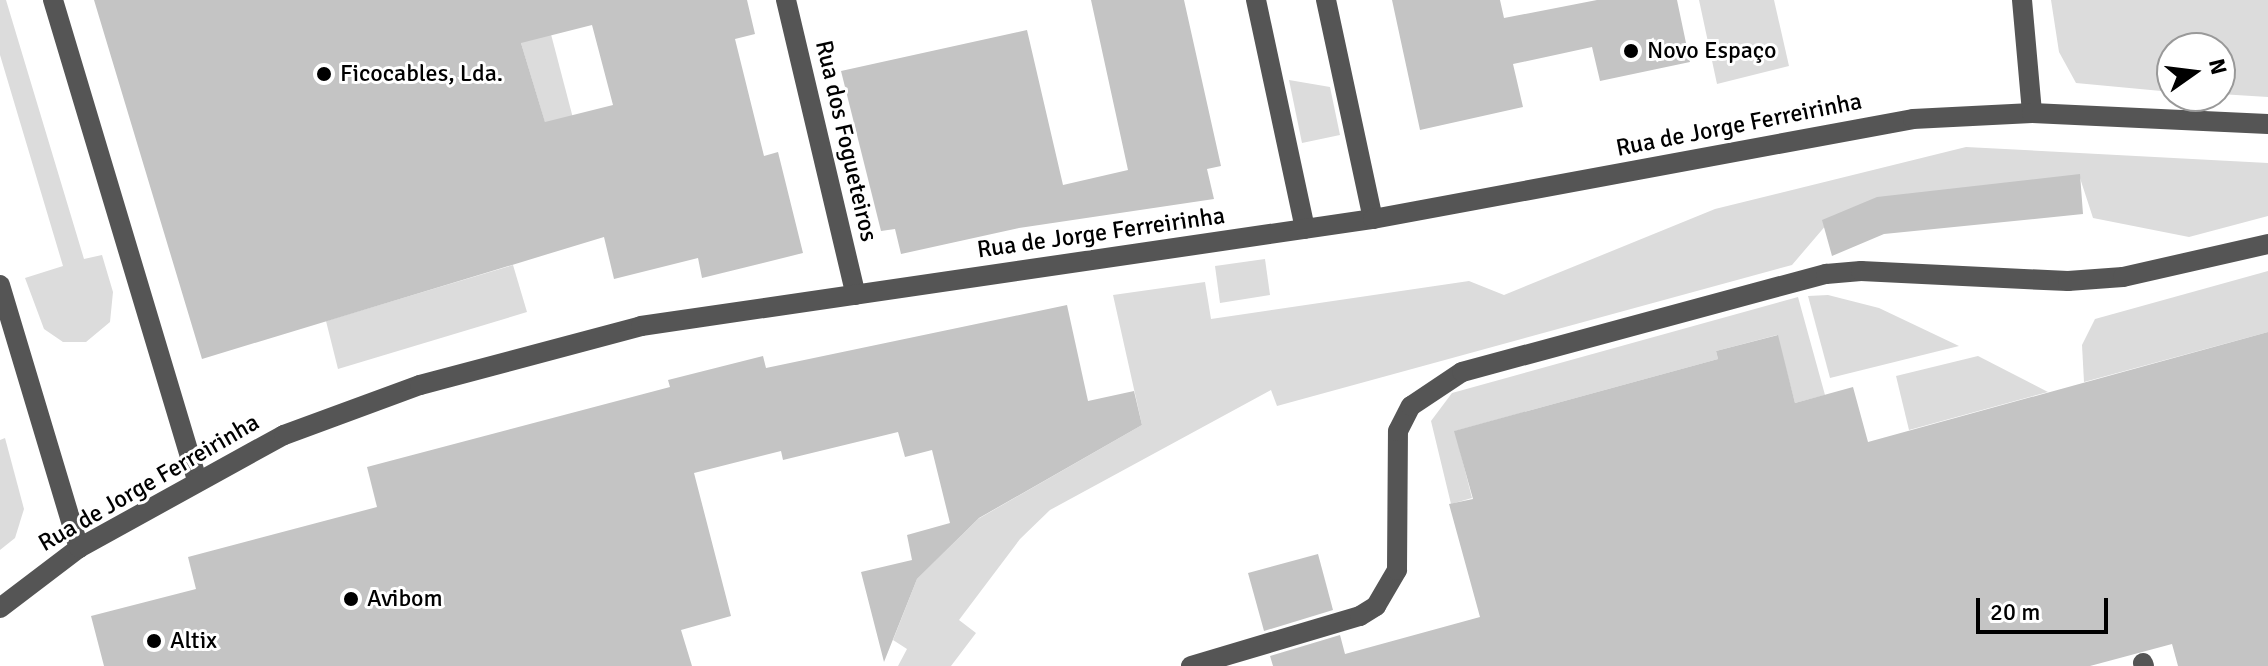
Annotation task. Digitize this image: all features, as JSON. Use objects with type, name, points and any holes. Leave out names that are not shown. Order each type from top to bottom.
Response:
[{"type":"street","points":[[53,0],[197,480]]},
{"type":"street","name":"Rua dos Fogueteiros","points":[[786,0],[856,295]]},
{"type":"street","points":[[1256,0],[1305,229]]},
{"type":"street","points":[[1326,0],[1373,219]]},
{"type":"street","points":[[2022,0],[2032,113]]},
{"type":"street","name":"Rua de Jorge Ferreirinha","points":[[0,608],[79,548],[197,480],[284,435],[514,357],[641,326],[1373,219],[1844,128],[1913,119],[2032,113],[2268,124]]},
{"type":"street","points":[[1191,666],[1335,624],[1376,606],[1397,570],[1398,431],[1411,406],[1462,372],[1826,274],[1861,271],[2068,281],[2123,277],[2268,244]]},
{"type":"street","points":[[0,285],[79,548]]},
{"type":"shaded area","points":[[0,0],[6,0],[84,259],[102,255],[113,292],[110,322],[86,342],[63,342],[44,329],[25,278],[63,266],[0,55]]},
{"type":"shaded area","points":[[508,0],[542,0],[579,141],[553,149]]},
{"type":"shaded area","points":[[1699,0],[1774,0],[1789,66],[1717,84]]},
{"type":"shaded area","points":[[2051,0],[2268,0],[2268,97],[2236,95],[2236,32],[2156,32],[2156,90],[2076,83],[2059,52]]},
{"type":"shaded area","points":[[1289,80],[1330,87],[1340,135],[1302,143]]},
{"type":"shaded area","points":[[1966,147],[2268,163],[2268,216],[2189,237],[2093,218],[2080,178],[1827,224],[1792,265],[1277,406],[1271,390],[1050,510],[1020,539],[959,620],[976,633],[951,666],[898,666],[907,649],[893,640],[917,579],[978,519],[1142,425],[1113,295],[1205,282],[1211,319],[1469,281],[1504,295],[1715,209]]},
{"type":"shaded area","points":[[1265,259],[1270,295],[1220,303],[1215,266]]},
{"type":"shaded area","points":[[513,265],[527,312],[338,369],[326,321]]},
{"type":"shaded area","points":[[2268,271],[2268,332],[2084,382],[2082,345],[2095,319]]},
{"type":"shaded area","points":[[1828,295],[1879,308],[1959,346],[1830,378],[1808,296]]},
{"type":"shaded area","points":[[1798,297],[1825,395],[1795,403],[1777,335],[1716,351],[1718,359],[1455,431],[1472,498],[1451,504],[1431,421],[1452,393]]},
{"type":"shaded area","points":[[1978,356],[2048,392],[1909,430],[1896,376]]},
{"type":"shaded area","points":[[5,438],[24,509],[15,538],[0,550],[0,440]]},
{"type":"building","points":[[94,0],[747,0],[755,34],[735,39],[764,156],[778,152],[803,253],[702,278],[698,258],[614,279],[604,237],[202,359]],"holes":[[[592,25],[613,105],[545,122],[521,43]]]},
{"type":"building","points":[[1091,0],[1184,0],[1221,166],[1207,169],[1214,199],[1019,228],[901,254],[895,229],[881,231],[841,71],[1027,30],[1063,185],[1128,170]]},
{"type":"building","points":[[1392,0],[1500,0],[1504,18],[1597,0],[1677,0],[1690,62],[1600,81],[1592,47],[1513,64],[1523,107],[1420,130]]},
{"type":"building","points":[[2080,174],[2083,214],[1884,234],[1832,256],[1822,220],[1877,197]]},
{"type":"building","points":[[1067,305],[1088,401],[1134,391],[1142,425],[979,518],[917,579],[884,662],[861,572],[912,560],[907,535],[950,523],[932,450],[905,457],[898,432],[783,460],[781,451],[694,473],[731,616],[681,630],[692,666],[104,666],[91,616],[196,589],[188,557],[377,507],[367,467],[670,387],[668,380],[763,356],[766,368]]},
{"type":"building","points":[[2268,332],[2268,666],[2178,666],[2172,644],[2090,666],[1273,666],[1270,656],[1340,635],[1345,654],[1480,617],[1449,504],[1473,499],[1454,431],[1718,359],[1716,351],[1778,335],[1795,403],[1853,387],[1868,442]]},
{"type":"building","points":[[1318,554],[1333,610],[1264,631],[1248,573]]},
{"type":"place","name":"Novo Espaço","points":[[1631,51]]},
{"type":"place","name":"Ficocables, Lda.","points":[[324,74]]},
{"type":"place","name":"Avibom","points":[[351,599]]},
{"type":"place","name":"Altix","points":[[154,641]]}]
